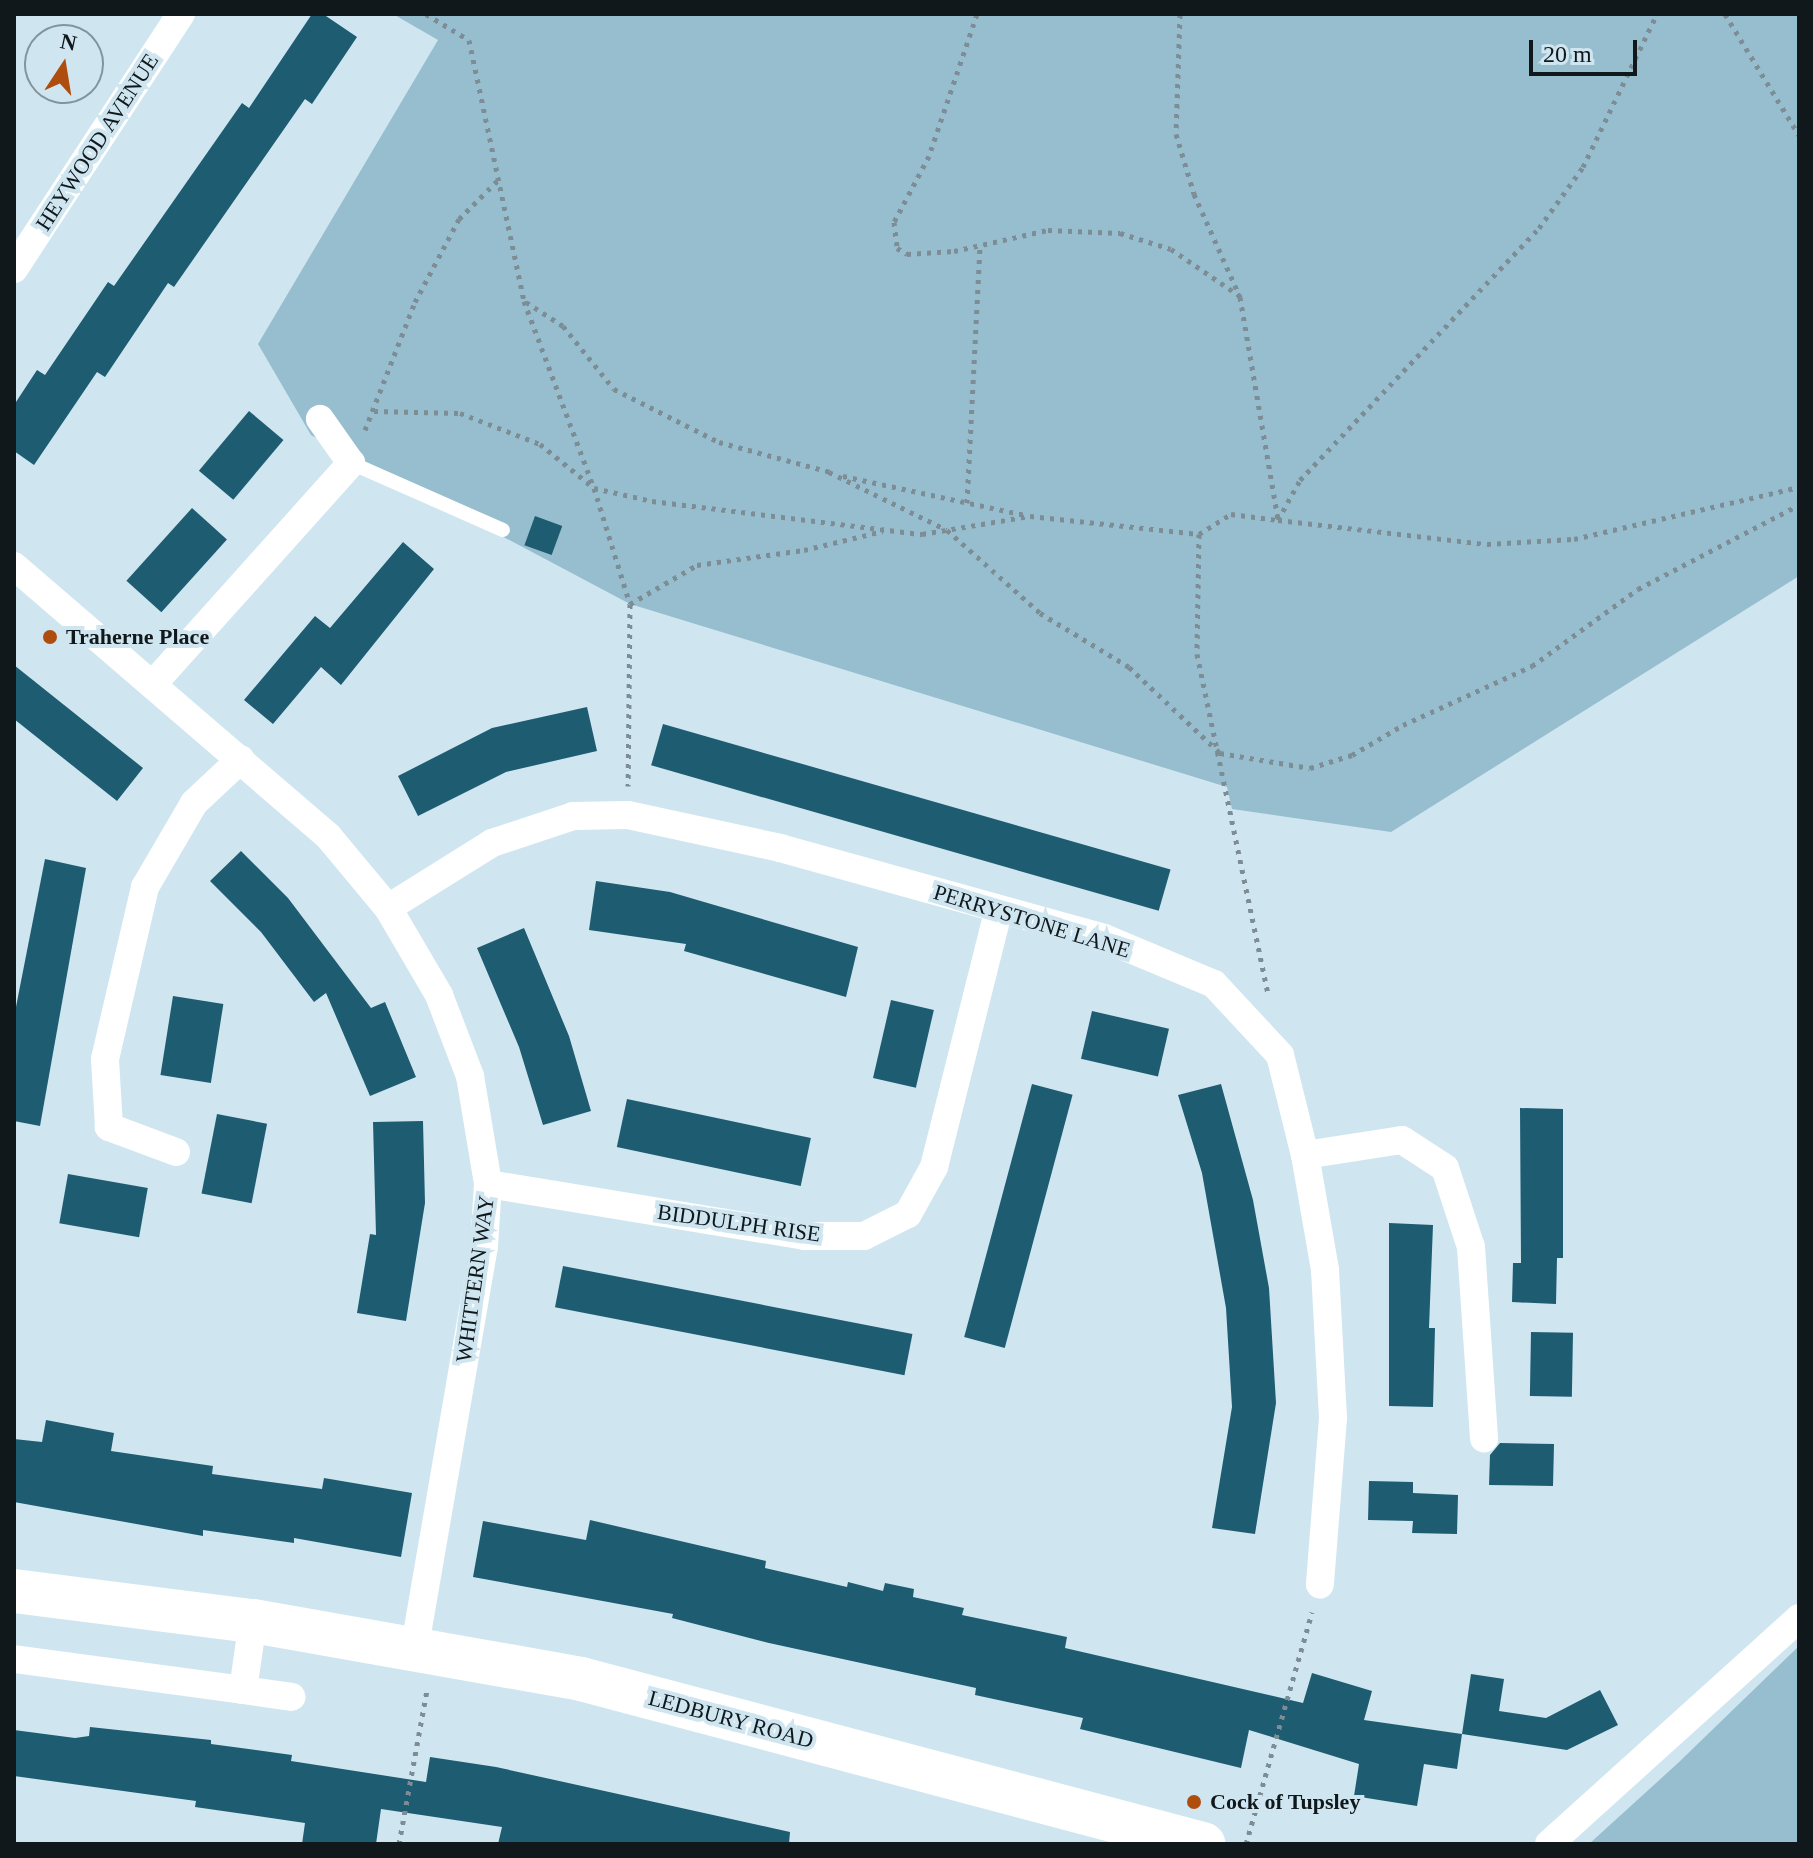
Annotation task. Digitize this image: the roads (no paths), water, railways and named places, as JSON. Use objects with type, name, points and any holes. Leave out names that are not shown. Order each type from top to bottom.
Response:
[{"type":"highway","name":"LEDBURY ROAD","points":[[14,1591],[253,1621],[424,1648],[600,1684],[1203,1844]]},
{"type":"street","name":"HEYWOOD AVENUE","points":[[14,269],[181,14]]},
{"type":"street","points":[[153,684],[351,463],[320,419]]},
{"type":"street","name":"WHITTERN WAY","points":[[14,566],[328,836],[388,908],[439,995],[470,1076],[488,1184],[484,1246],[424,1648]]},
{"type":"street","points":[[176,1152],[109,1127],[105,1059],[145,887],[194,803],[241,759]]},
{"type":"street","name":"PERRYSTONE LANE","points":[[388,908],[492,843],[573,816],[628,815],[780,848],[1104,938],[1214,984],[1280,1055],[1305,1155],[1325,1270],[1333,1418],[1320,1584]]},
{"type":"street","name":"BIDDULPH RISE","points":[[488,1184],[804,1236],[864,1236],[908,1214],[934,1167],[999,909]]},
{"type":"street","points":[[1305,1155],[1402,1140],[1445,1168],[1471,1247],[1484,1439]]},
{"type":"street","points":[[1549,1844],[1799,1618]]},
{"type":"street","points":[[243,1690],[253,1621]]},
{"type":"street","points":[[14,1659],[292,1697]]},
{"type":"lane","points":[[351,463],[503,530]]},
{"type":"place","name":"Traherne Place","points":[[50,637]]},
{"type":"place","name":"Cock of Tupsley","points":[[1194,1802]]}]
